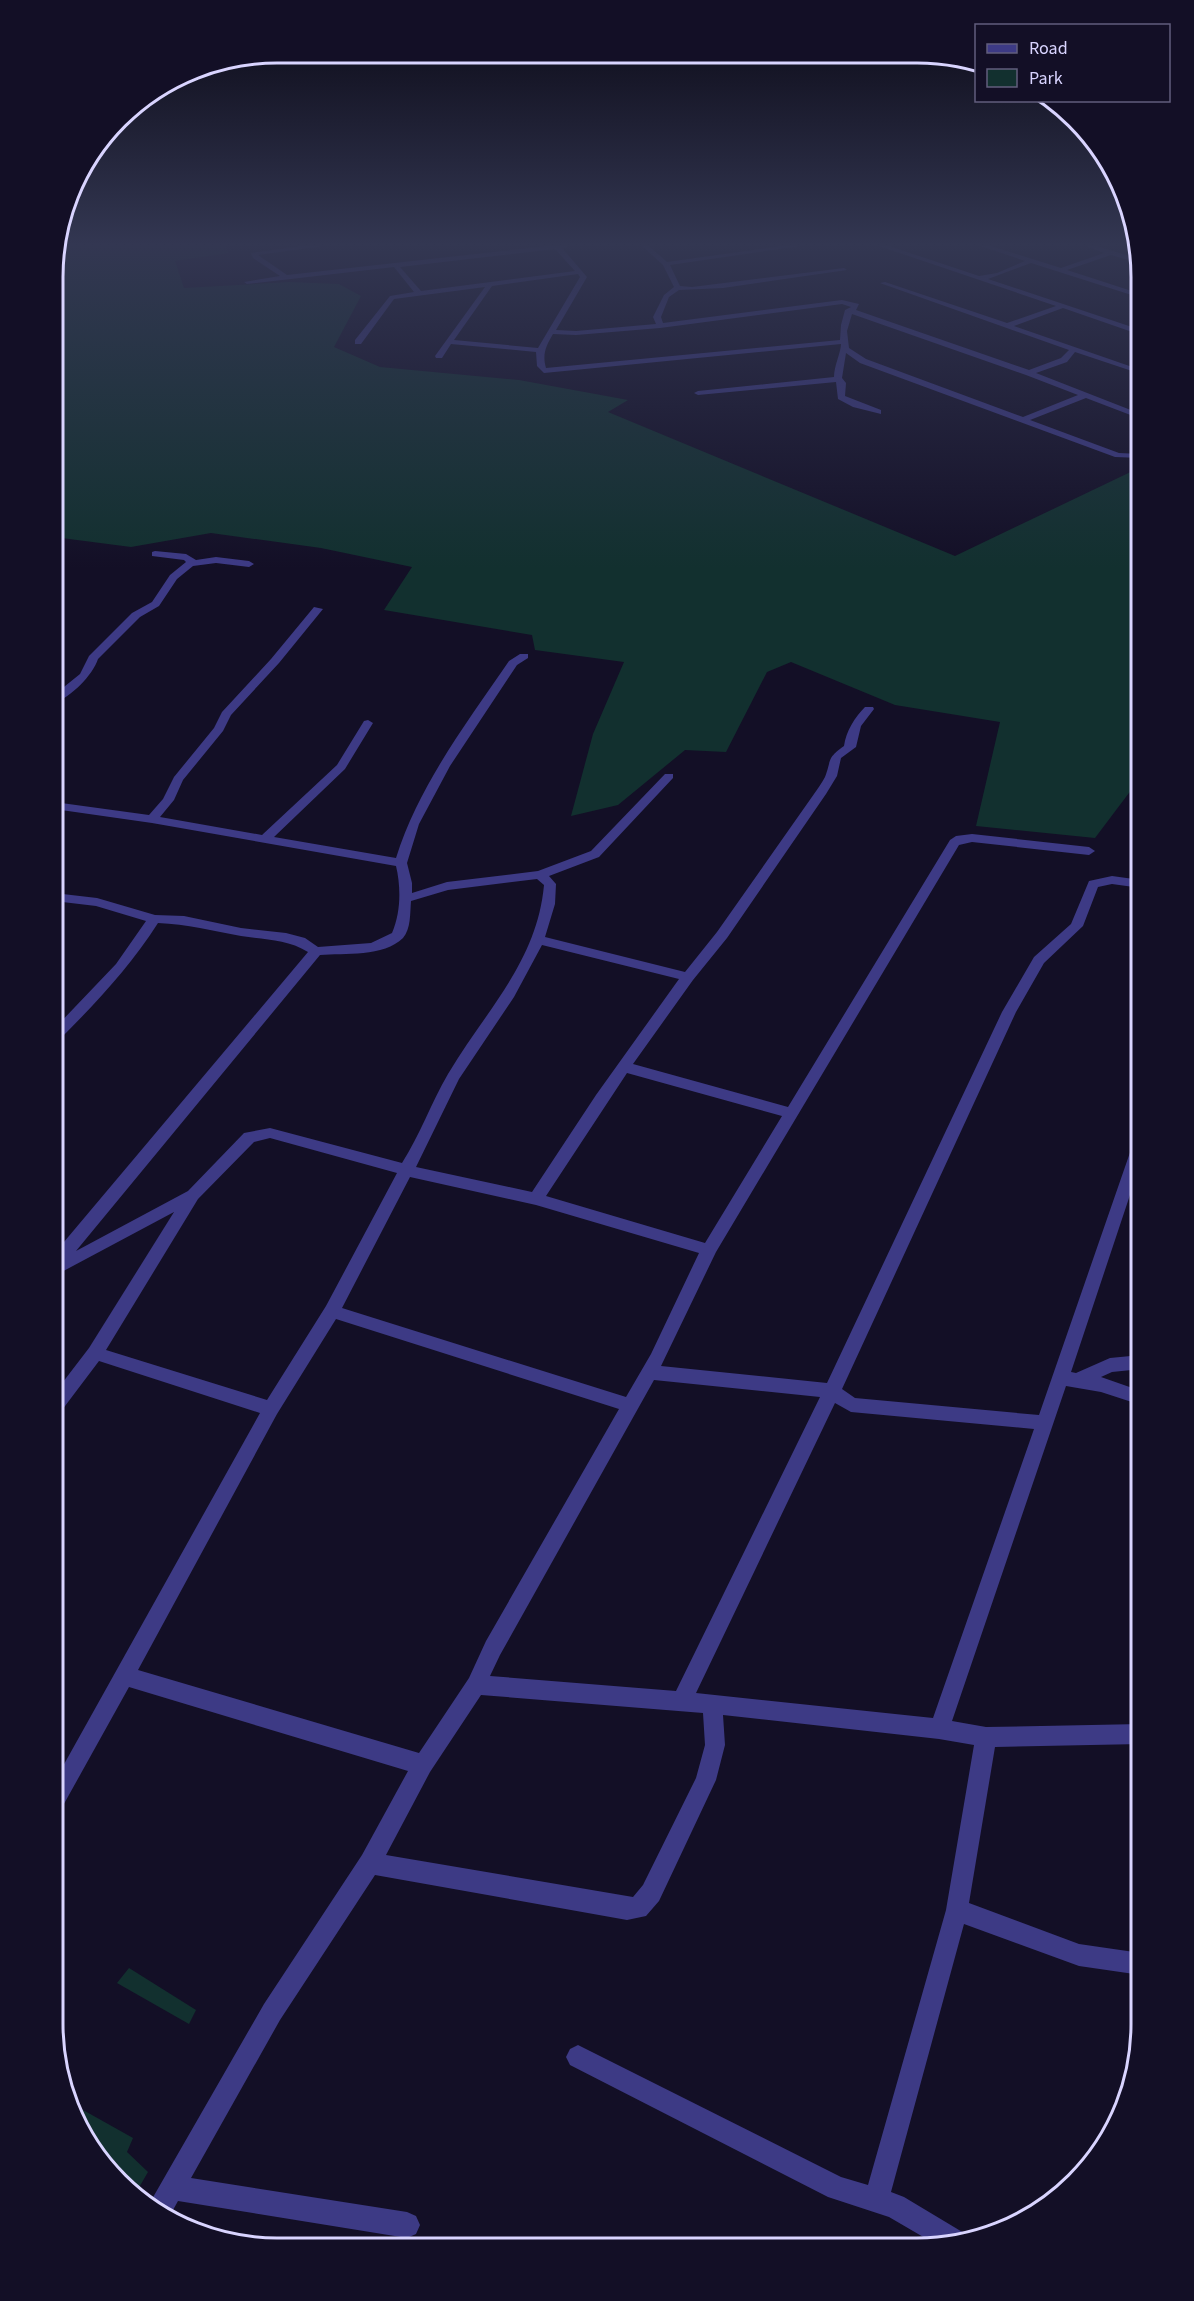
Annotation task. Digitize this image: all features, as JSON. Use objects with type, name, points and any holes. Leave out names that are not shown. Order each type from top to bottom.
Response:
[{"type":"street","points":[[540,353],[541,370],[552,372],[753,353]]},
{"type":"street","points":[[838,379],[841,353]]},
{"type":"street","points":[[854,353],[863,361],[1023,420],[1118,455],[1131,456]]},
{"type":"street","points":[[973,353],[1131,413]]},
{"type":"street","points":[[1029,373],[1064,360],[1070,353]]},
{"type":"street","points":[[1087,353],[1131,368]]},
{"type":"street","points":[[699,393],[838,379]]},
{"type":"street","points":[[838,379],[842,382],[843,399],[878,412]]},
{"type":"street","points":[[1023,420],[1086,395]]},
{"type":"street","points":[[155,554],[186,557],[191,559],[190,563]]},
{"type":"street","points":[[63,693],[84,676],[93,658],[136,615],[156,604],[173,577],[190,563],[216,560],[249,564]]},
{"type":"street","points":[[152,819],[168,800],[178,779],[219,729],[226,714],[275,661],[318,609]]},
{"type":"street","points":[[63,898],[97,902],[154,919],[184,920],[241,932],[286,937],[300,941],[316,951],[372,947],[385,943],[398,935],[403,923],[406,883],[401,863],[413,824],[444,766],[513,663],[524,656]]},
{"type":"street","points":[[536,1199],[601,1099],[688,977],[722,935],[820,794],[831,776],[833,763],[837,756],[850,747],[849,740],[861,716],[869,710]]},
{"type":"street","points":[[264,840],[341,767],[368,723]]},
{"type":"street","points":[[405,899],[447,886],[540,875],[595,854],[669,776]]},
{"type":"street","points":[[63,806],[152,819],[401,863]]},
{"type":"street","points":[[163,2205],[272,2012],[370,1863],[423,1765],[476,1686],[493,1648],[648,1372],[709,1250],[954,843],[960,839],[972,838],[1089,851]]},
{"type":"street","points":[[63,1786],[271,1409],[332,1311],[406,1170],[417,1154],[429,1123],[462,1063],[509,992],[537,939],[550,896],[550,885],[540,875]]},
{"type":"street","points":[[681,1703],[832,1391],[1009,1012],[1039,960],[1077,926],[1094,884],[1112,880],[1131,883]]},
{"type":"street","points":[[63,1028],[107,984],[137,949],[154,919]]},
{"type":"street","points":[[537,939],[688,977]]},
{"type":"street","points":[[63,1257],[316,951]]},
{"type":"street","points":[[625,1067],[792,1113]]},
{"type":"street","points":[[63,1396],[95,1353],[193,1195],[249,1137],[258,1134],[270,1133],[406,1170],[536,1199],[709,1250]]},
{"type":"street","points":[[939,1729],[1006,1542],[1131,1170]]},
{"type":"street","points":[[63,1264],[193,1195]]},
{"type":"street","points":[[332,1311],[628,1405]]},
{"type":"street","points":[[95,1353],[271,1409]]},
{"type":"street","points":[[1080,1379],[1110,1365],[1131,1363]]},
{"type":"street","points":[[648,1372],[832,1391],[851,1405],[1045,1423]]},
{"type":"street","points":[[1059,1379],[1080,1379],[1108,1385],[1131,1394]]},
{"type":"street","points":[[125,1676],[423,1765]]},
{"type":"street","points":[[476,1686],[712,1704],[939,1729],[986,1737],[1131,1734]]},
{"type":"street","points":[[370,1863],[627,1909],[638,1908],[651,1893],[706,1780],[715,1745],[712,1704]]},
{"type":"street","points":[[877,2199],[957,1910],[986,1737]]},
{"type":"street","points":[[957,1910],[1079,1955],[1131,1963]]},
{"type":"street","points":[[578,2057],[837,2188],[895,2206],[946,2236]]},
{"type":"street","points":[[173,2188],[406,2225]]},
{"type":"green space","points":[[63,353],[349,353],[380,367],[519,380],[628,400],[608,412],[955,556],[1131,472],[1131,790],[1095,838],[976,826],[1000,722],[895,705],[791,662],[767,672],[726,752],[685,750],[618,805],[571,816],[593,734],[624,662],[535,650],[532,635],[384,610],[412,567],[321,548],[211,533],[131,547],[63,538]]},
{"type":"green space","points":[[129,1968],[196,2010],[189,2024],[117,1983]]},
{"type":"green space","points":[[80,2108],[133,2138],[127,2152],[148,2172],[139,2187],[107,2154]]}]
